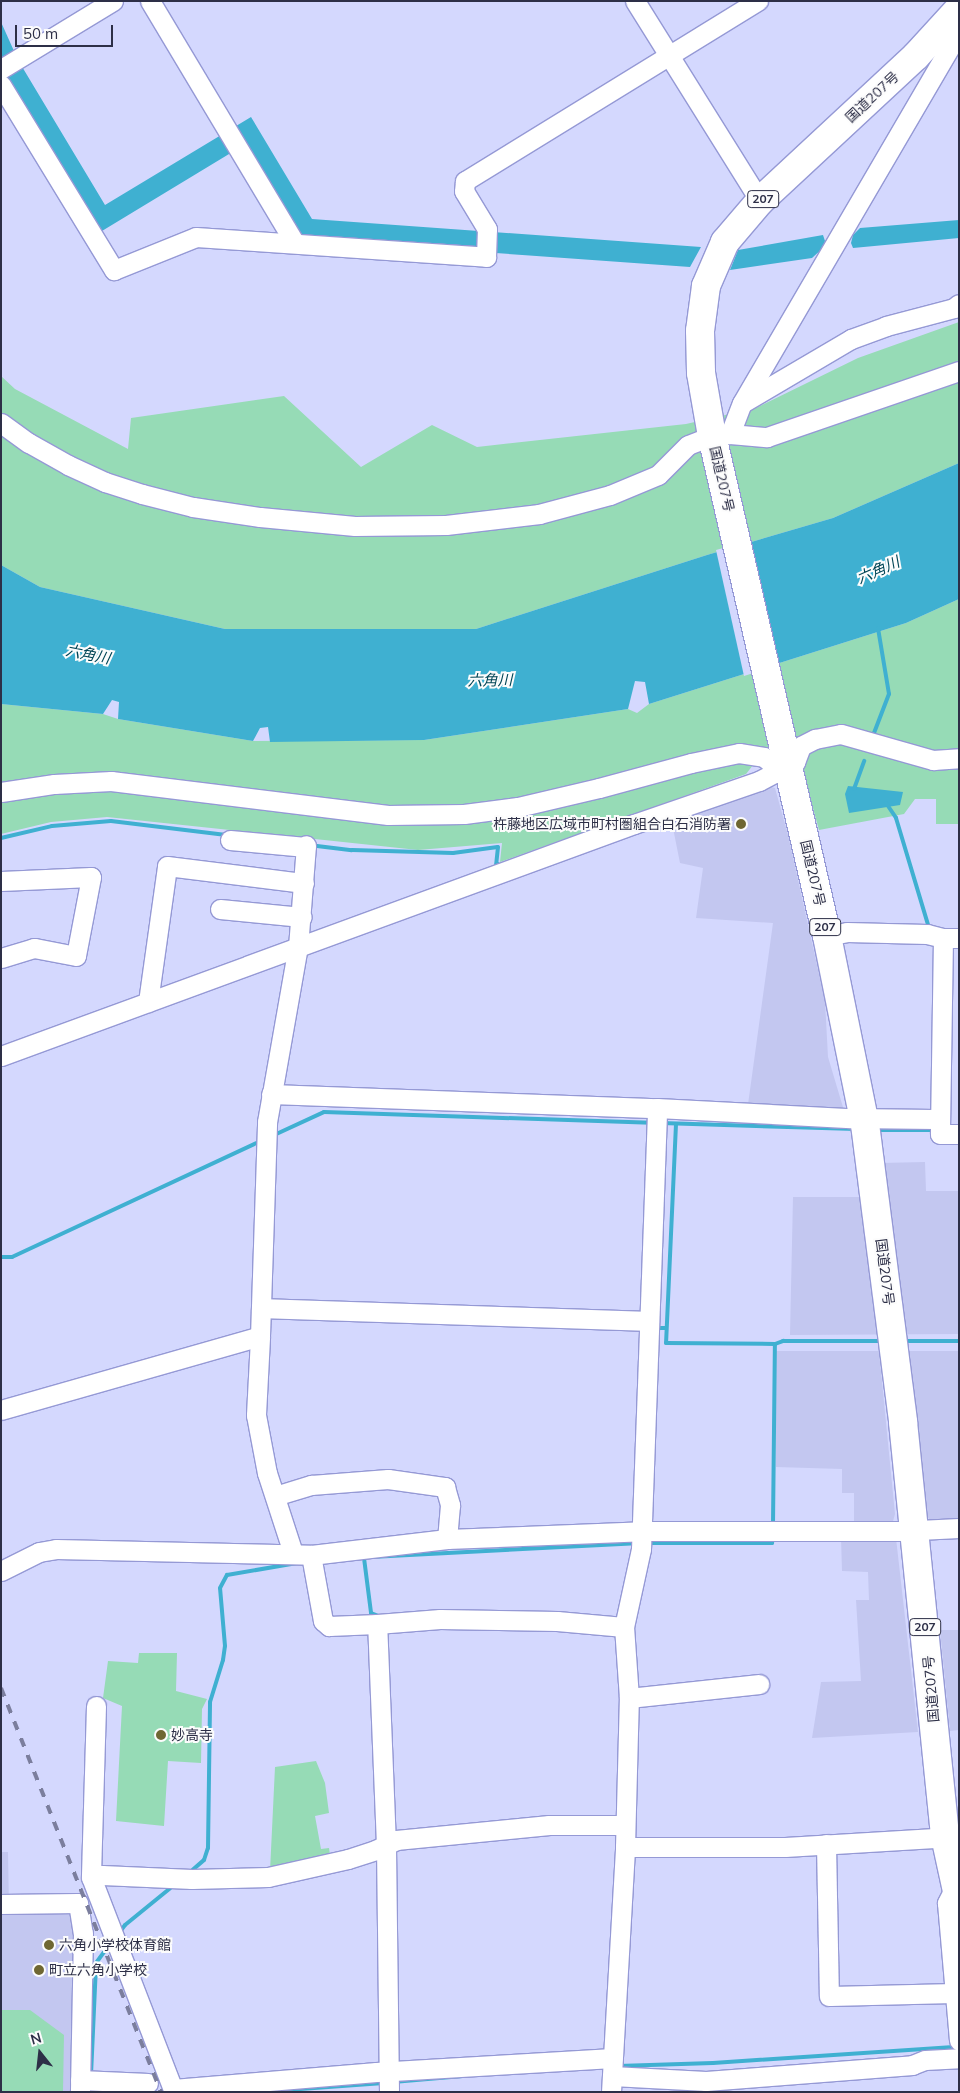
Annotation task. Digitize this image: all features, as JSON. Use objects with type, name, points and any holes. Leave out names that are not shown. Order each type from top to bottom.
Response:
[{"type":"highway","name":"国道207号","points":[[957,1894],[952,1835],[894,1343],[865,1126],[827,936],[786,766],[719,441],[701,373],[700,331],[706,286],[725,242],[760,201],[916,56],[959,9]]},
{"type":"street","points":[[1,69],[112,1]]},
{"type":"street","points":[[150,1],[294,242]]},
{"type":"street","points":[[635,1],[760,201]]},
{"type":"street","points":[[1,85],[114,270],[196,236],[486,257],[487,229],[464,191],[465,182],[758,1]]},
{"type":"street","points":[[719,441],[959,31]]},
{"type":"street","points":[[742,403],[851,339],[886,326],[954,308],[959,304]]},
{"type":"street","points":[[1,423],[29,444],[105,482],[193,507],[260,517],[355,526],[446,525],[539,514],[610,495],[641,484],[658,475],[688,445],[766,437],[959,371]]},
{"type":"street","points":[[1,1056],[759,781],[795,762],[801,746],[815,739],[841,734],[933,760],[959,758]]},
{"type":"street","points":[[1,792],[54,784],[111,781],[388,815],[446,814],[518,807],[599,788],[691,763],[739,753],[764,757],[775,767],[786,766]]},
{"type":"street","points":[[1,1410],[260,1336],[264,1151],[271,1094],[298,947],[302,917],[306,846],[230,840]]},
{"type":"street","points":[[148,1002],[167,866],[304,883]]},
{"type":"street","points":[[1,881],[92,877],[76,956],[34,948],[1,958]]},
{"type":"street","points":[[220,909],[302,917]]},
{"type":"street","points":[[827,936],[847,932],[941,936],[934,1118],[940,1134],[959,1134]]},
{"type":"street","points":[[271,1094],[657,1117],[865,1126],[934,1118]]},
{"type":"street","points":[[612,2071],[625,1847],[629,1698],[624,1627],[641,1539],[657,1117]]},
{"type":"street","points":[[261,1308],[648,1326]]},
{"type":"street","points":[[259,1343],[256,1415],[267,1473],[280,1495],[304,1558],[323,1622],[329,1626],[440,1619],[547,1620],[624,1627]]},
{"type":"street","points":[[280,1495],[311,1485],[388,1479],[445,1488],[450,1505],[446,1540]]},
{"type":"street","points":[[1,1571],[38,1552],[56,1549],[304,1558],[446,1540],[641,1539],[772,1530],[915,1530],[959,1528]]},
{"type":"street","points":[[382,1623],[389,1847],[387,2078]]},
{"type":"street","points":[[629,1698],[759,1684]]},
{"type":"street","points":[[96,1706],[91,1877],[174,2090],[387,2078],[612,2071],[706,2081],[912,2065],[925,2060],[959,2058]]},
{"type":"street","points":[[91,1877],[102,1875],[192,1879],[268,1877],[348,1859],[389,1847],[549,1824],[625,1825]]},
{"type":"street","points":[[625,1847],[785,1846],[952,1835]]},
{"type":"street","points":[[826,1844],[829,1996],[955,1993]]},
{"type":"street","points":[[957,1894],[947,1903],[959,2040]]},
{"type":"street","points":[[1,1904],[78,1903],[83,1933],[87,2083],[148,2083]]},
{"type":"shaded area","points":[[764,785],[775,788],[788,835],[825,1001],[828,1057],[848,1124],[746,1119],[773,923],[696,918],[703,868],[680,863],[671,818]]},
{"type":"shaded area","points":[[925,1162],[926,1191],[959,1191],[959,1334],[790,1335],[793,1197],[885,1197],[880,1163]]},
{"type":"shaded area","points":[[776,1351],[879,1351],[895,1514],[892,1525],[854,1526],[854,1493],[842,1493],[842,1469],[776,1467]]},
{"type":"shaded area","points":[[907,1351],[959,1351],[959,1519],[930,1520],[923,1512]]},
{"type":"shaded area","points":[[841,1538],[896,1538],[918,1732],[812,1738],[821,1682],[861,1681],[856,1600],[869,1600],[868,1572],[842,1571]]},
{"type":"shaded area","points":[[940,1630],[959,1630],[959,1730],[950,1731]]},
{"type":"shaded area","name":"町立六角小学校","points":[[1,1852],[8,1852],[9,1907],[74,1907],[77,1932],[73,2092],[1,2092]]},
{"type":"green space","points":[[959,322],[959,463],[833,518],[707,555],[476,629],[225,629],[40,587],[1,565],[1,376],[15,389],[128,449],[131,418],[284,396],[361,467],[432,425],[477,447],[686,424],[756,408],[858,358]]},
{"type":"green space","points":[[959,599],[959,824],[936,824],[936,799],[915,799],[904,814],[819,830],[797,750],[764,751],[746,774],[500,862],[502,843],[418,850],[107,817],[51,822],[1,834],[1,704],[103,714],[118,719],[253,741],[424,740],[628,709],[637,713],[649,704],[906,623]]},
{"type":"green space","name":"妙高寺","points":[[139,1653],[177,1653],[176,1691],[207,1699],[202,1709],[201,1763],[168,1761],[164,1826],[116,1821],[122,1706],[103,1698],[108,1661],[138,1663]]},
{"type":"green space","points":[[316,1761],[325,1783],[329,1813],[315,1816],[321,1849],[329,1848],[330,1855],[270,1871],[275,1767]]},
{"type":"green space","points":[[1,2010],[30,2010],[64,2035],[63,2092],[1,2092]]},
{"type":"water","points":[[1,22],[18,60],[105,205],[251,117],[312,219],[701,247],[690,267],[299,239],[234,151],[97,234],[1,74]]},
{"type":"water","points":[[959,220],[959,238],[853,248],[851,243],[853,235],[860,228]]},
{"type":"water","points":[[823,235],[825,241],[823,248],[812,258],[730,270],[738,250]]},
{"type":"water","name":"六角川","points":[[959,463],[959,599],[906,623],[649,704],[645,682],[635,681],[628,709],[424,740],[270,742],[268,727],[260,728],[253,741],[118,719],[119,702],[112,700],[103,714],[1,704],[1,565],[40,587],[225,629],[476,629],[707,555],[833,518]]},
{"type":"water","points":[[848,786],[903,792],[900,805],[849,813],[845,794]]},
{"type":"pier","points":[[745,542],[773,667],[744,676],[716,550]]},
{"type":"waterway","points":[[874,733],[889,694],[878,628]]},
{"type":"waterway","points":[[854,789],[864,761]]},
{"type":"waterway","points":[[886,803],[896,818],[929,928]]},
{"type":"waterway","points":[[1,838],[52,826],[111,821],[226,835]]},
{"type":"waterway","points":[[317,846],[352,850],[453,853],[498,847],[496,865],[498,864]]},
{"type":"waterway","points":[[272,1136],[324,1112],[651,1123]]},
{"type":"waterway","points":[[661,1123],[856,1129]]},
{"type":"waterway","points":[[676,1124],[666,1343],[775,1344],[783,1341],[884,1341]]},
{"type":"waterway","points":[[876,1130],[930,1130],[931,1124]]},
{"type":"waterway","points":[[1,1257],[12,1257],[261,1141]]},
{"type":"waterway","points":[[656,1328],[666,1328]]},
{"type":"waterway","points":[[903,1341],[959,1341]]},
{"type":"waterway","points":[[773,1525],[775,1344]]},
{"type":"waterway","points":[[646,1543],[772,1543],[773,1537]]},
{"type":"waterway","points":[[371,1557],[636,1543]]},
{"type":"waterway","points":[[364,1558],[371,1613],[381,1617]]},
{"type":"waterway","points":[[189,1873],[204,1860],[208,1848],[210,1702],[223,1660],[225,1646],[220,1588],[227,1575],[297,1563]]},
{"type":"waterway","points":[[119,1933],[125,1925],[174,1885]]},
{"type":"waterway","points":[[91,2075],[96,1963],[110,1944]]},
{"type":"waterway","points":[[618,2066],[713,2063],[957,2047]]},
{"type":"waterway","points":[[393,2082],[463,2076]]},
{"type":"waterway","points":[[259,2092],[384,2083]]},
{"type":"railway","points":[[1,1688],[161,2092]]},
{"type":"place","name":"杵藤地区広域市町村圏組合白石消防署","points":[[741,824]]},
{"type":"place","name":"妙高寺","points":[[161,1735]]},
{"type":"place","name":"六角小学校体育館","points":[[49,1945]]},
{"type":"place","name":"町立六角小学校","points":[[39,1970]]}]
